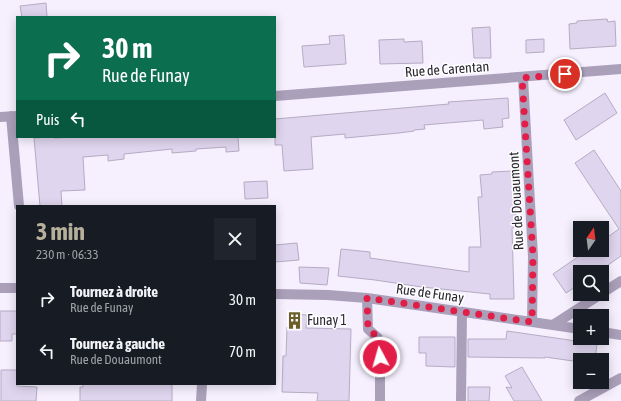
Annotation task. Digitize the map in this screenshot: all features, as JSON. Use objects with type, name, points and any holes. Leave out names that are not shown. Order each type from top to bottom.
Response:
[{"type":"street","name":"Rue de Carentan","points":[[276,96],[522,78],[621,69]]},
{"type":"street","name":"Rue de Douaumont","points":[[522,78],[533,256],[532,322]]},
{"type":"street","points":[[0,116],[14,116],[19,205]]},
{"type":"street","points":[[609,289],[621,281]]},
{"type":"street","points":[[0,288],[16,288]]},
{"type":"street","name":"Rue de Funay","points":[[276,294],[328,295],[367,298],[573,328]]},
{"type":"street","points":[[367,298],[368,328],[378,338],[380,344],[380,401]]},
{"type":"street","points":[[553,325],[590,301]]},
{"type":"street","points":[[461,401],[462,312]]},
{"type":"street","points":[[609,333],[621,335]]},
{"type":"street","points":[[579,401],[621,378]]},
{"type":"street","points":[[202,385],[202,401]]},
{"type":"building","points":[[46,3],[47,16],[22,16],[20,6]]},
{"type":"building","points":[[607,19],[608,22],[615,21],[616,46],[570,49],[569,24],[577,23],[577,21]]},
{"type":"building","points":[[490,27],[491,58],[474,58],[472,28]]},
{"type":"building","points":[[344,35],[346,64],[304,67],[302,46],[330,44],[329,36]]},
{"type":"building","points":[[404,39],[404,42],[422,41],[423,63],[380,64],[379,40]]},
{"type":"building","points":[[544,39],[544,52],[526,53],[526,40]]},
{"type":"building","points":[[605,93],[617,113],[576,140],[564,120]]},
{"type":"building","points":[[508,98],[509,118],[502,119],[503,127],[484,129],[483,120],[424,125],[425,129],[399,133],[345,138],[345,134],[311,137],[313,169],[284,171],[282,145],[275,145],[276,119],[449,104],[448,102]]},
{"type":"building","points":[[34,138],[238,138],[239,151],[226,152],[226,147],[196,149],[196,151],[172,153],[172,149],[124,154],[124,159],[108,161],[108,155],[83,157],[85,190],[61,191],[62,205],[40,205]]},
{"type":"building","points":[[594,150],[621,191],[621,256],[608,265],[573,265],[573,288],[566,293],[553,274],[578,257],[609,257],[609,236],[619,229],[575,163]]},
{"type":"building","points":[[513,171],[517,227],[512,228],[514,299],[490,299],[490,294],[338,276],[341,249],[370,252],[370,258],[469,272],[469,247],[481,247],[478,197],[482,197],[480,175],[492,174],[492,172]]},
{"type":"building","points":[[267,181],[268,198],[245,199],[244,182]]},
{"type":"building","points":[[297,243],[299,260],[276,262],[276,245]]},
{"type":"building","points":[[299,267],[329,268],[327,285],[300,283]]},
{"type":"building","points":[[0,311],[16,311],[16,334],[12,334],[12,341],[0,341]]},
{"type":"building","points":[[289,314],[307,315],[306,328],[351,329],[349,401],[317,401],[318,393],[282,392],[283,356],[286,356]]},
{"type":"building","points":[[507,331],[573,341],[573,345],[597,345],[596,353],[573,353],[573,361],[545,357],[468,357],[468,339],[506,339]]},
{"type":"building","points":[[419,337],[455,337],[455,367],[426,366],[426,353],[419,353]]},
{"type":"building","points":[[522,367],[542,401],[514,401],[506,387],[512,388],[505,376]]},
{"type":"building","points":[[1,370],[16,370],[17,386],[37,387],[36,401],[1,401]]},
{"type":"building","points":[[83,385],[172,385],[172,401],[80,401],[80,387],[83,387]]},
{"type":"building","points":[[468,387],[490,387],[489,401],[468,401]]},
{"type":"place","name":"Funay 1","points":[[294,320]]},
{"type":"route","points":[[380,357],[380,344],[378,338],[368,328],[367,298],[532,322],[533,256],[522,78],[565,74]]}]
